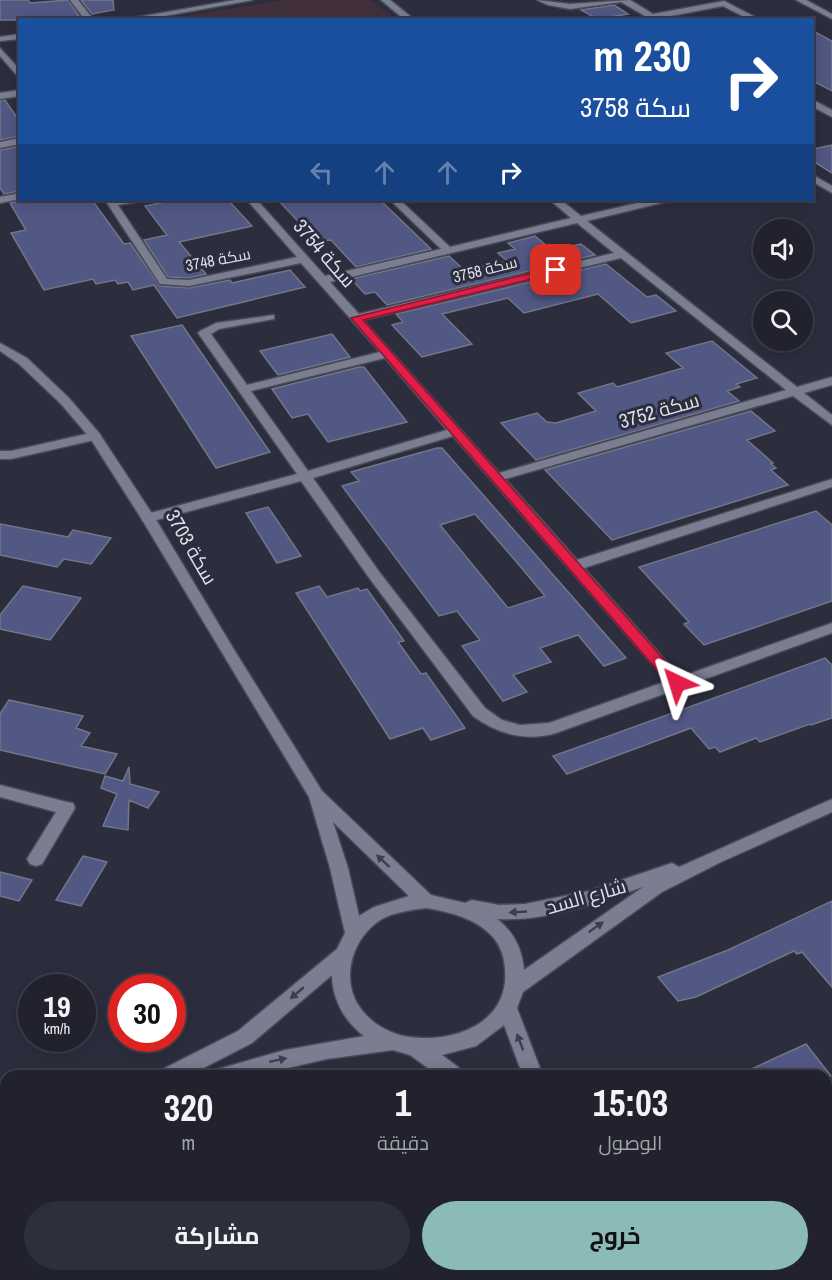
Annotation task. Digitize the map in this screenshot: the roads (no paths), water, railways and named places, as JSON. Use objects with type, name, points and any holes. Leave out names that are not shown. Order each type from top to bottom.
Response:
[{"type":"street","points":[[74,0],[88,18]]},
{"type":"street","points":[[178,0],[187,10]]},
{"type":"street","points":[[137,18],[249,0]]},
{"type":"street","points":[[385,0],[408,18]]},
{"type":"street","points":[[541,0],[568,8],[619,0]]},
{"type":"street","points":[[624,0],[651,16]]},
{"type":"street","points":[[800,0],[832,17]]},
{"type":"street","points":[[640,18],[724,3],[753,18]]},
{"type":"street","points":[[0,39],[18,36]]},
{"type":"street","points":[[1,54],[18,75]]},
{"type":"street","points":[[0,96],[18,93]]},
{"type":"street","points":[[816,102],[832,114]]},
{"type":"street","points":[[0,145],[18,141]]},
{"type":"street","points":[[814,179],[832,190]]},
{"type":"street","points":[[0,200],[18,196]]},
{"type":"street","name":"سكة 3748","points":[[112,201],[164,282],[189,283],[304,259]]},
{"type":"street","name":"سكة 3754","points":[[253,201],[677,683]]},
{"type":"street","points":[[396,201],[448,250]]},
{"type":"street","points":[[556,201],[832,421]]},
{"type":"street","points":[[323,280],[657,201]]},
{"type":"street","name":"سكة 3758","points":[[356,318],[622,254]]},
{"type":"street","points":[[270,316],[216,326],[204,333],[245,388],[375,576],[478,712],[497,726],[523,733],[550,729],[832,628]]},
{"type":"street","name":"سكة 3703","points":[[0,346],[23,361],[65,401],[95,436],[148,518],[316,795],[426,901]]},
{"type":"street","points":[[245,388],[388,354]]},
{"type":"street","name":"سكة 3752","points":[[496,478],[832,381]]},
{"type":"street","points":[[148,518],[305,476],[456,431]]},
{"type":"street","points":[[0,455],[11,455],[95,436]]},
{"type":"street","points":[[574,566],[832,483]]},
{"type":"street","points":[[0,791],[67,808],[36,859]]},
{"type":"street","name":"سكة 3703","points":[[316,795],[339,868],[354,933]]},
{"type":"street","name":"شارع السد","points":[[515,987],[656,886],[715,856],[832,805]]},
{"type":"street","name":"شارع السد","points":[[454,904],[502,912],[534,911],[588,897],[715,856]]},
{"type":"street","points":[[180,1070],[245,1037],[342,955],[354,933],[374,916],[398,905],[426,901],[454,904],[477,913],[495,927],[508,945],[515,965],[515,987],[507,1008],[490,1027],[468,1040],[442,1047],[415,1047],[393,1041],[362,1024],[346,1003],[339,979],[342,955]]},
{"type":"street","points":[[507,1008],[531,1070]]},
{"type":"street","points":[[241,1070],[339,1047],[393,1041]]},
{"type":"street","points":[[415,1047],[447,1070]]}]
